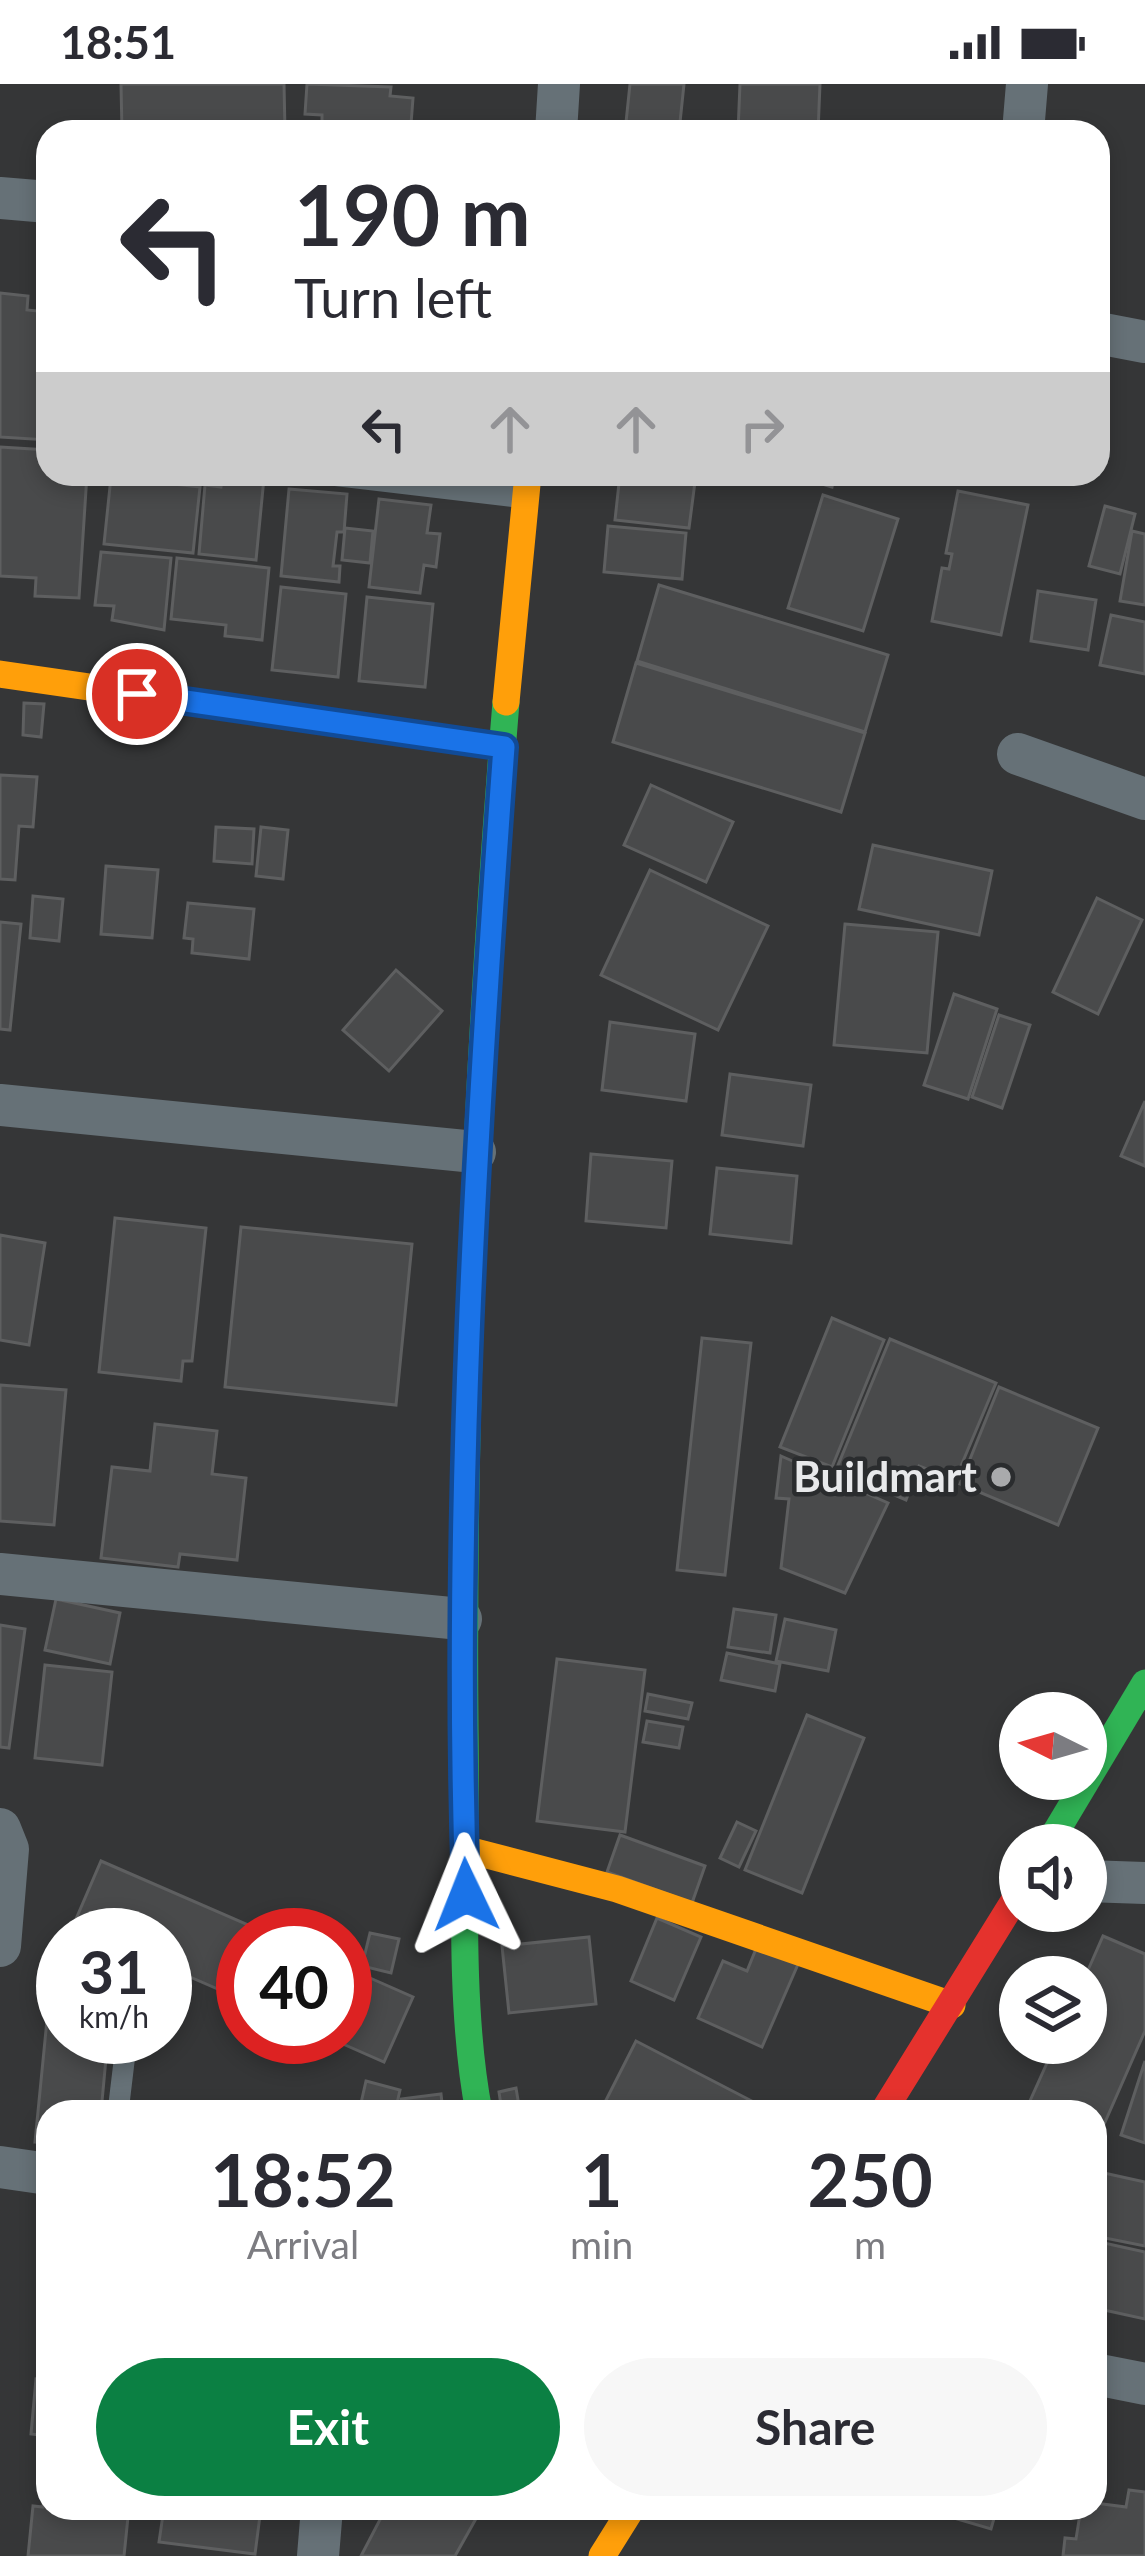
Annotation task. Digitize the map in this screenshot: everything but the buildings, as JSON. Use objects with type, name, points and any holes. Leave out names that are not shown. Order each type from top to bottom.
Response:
[{"type":"street","points":[[557,120],[559,84]]},
{"type":"street","points":[[1024,120],[1027,84]]},
{"type":"street","points":[[0,198],[36,201]]},
{"type":"street","points":[[1110,335],[1145,342]]},
{"type":"street","points":[[477,2100],[464,1850],[461,1619],[475,1152],[527,486]]},
{"type":"street","points":[[0,674],[504,747]]},
{"type":"street","points":[[1018,754],[1145,799]]},
{"type":"street","points":[[0,1105],[475,1152]]},
{"type":"street","points":[[0,1574],[461,1619]]},
{"type":"street","points":[[1061,1824],[1145,1684]]},
{"type":"street","points":[[0,1829],[8,1850],[0,1946]]},
{"type":"street","points":[[464,1850],[617,1888],[952,2005]]},
{"type":"street","points":[[1107,1882],[1145,1883]]},
{"type":"street","points":[[891,2100],[999,1926]]},
{"type":"street","points":[[0,2168],[36,2172]]},
{"type":"street","points":[[1107,2376],[1145,2384]]},
{"type":"street","points":[[317,2556],[321,2520]]},
{"type":"street","points":[[606,2555],[625,2520]]},
{"type":"lane","points":[[120,2100],[124,2064]]},
{"type":"traffic: fast","points":[[477,2100],[465,1973],[466,1473],[480,1087],[506,702]]},
{"type":"traffic: fast","points":[[1061,1824],[1145,1683]]},
{"type":"traffic: slow","points":[[506,702],[527,486]]},
{"type":"traffic: slow","points":[[0,674],[504,747]]},
{"type":"traffic: slow","points":[[464,1849],[617,1889],[952,2005]]},
{"type":"traffic: slow","points":[[602,2556],[624,2520]]},
{"type":"traffic: jam","points":[[890,2100],[999,1925]]},
{"type":"place","name":"Buildmart","points":[[1001,1477]]},
{"type":"route","points":[[137,694],[504,747],[475,1152],[461,1619],[466,1895]]}]
